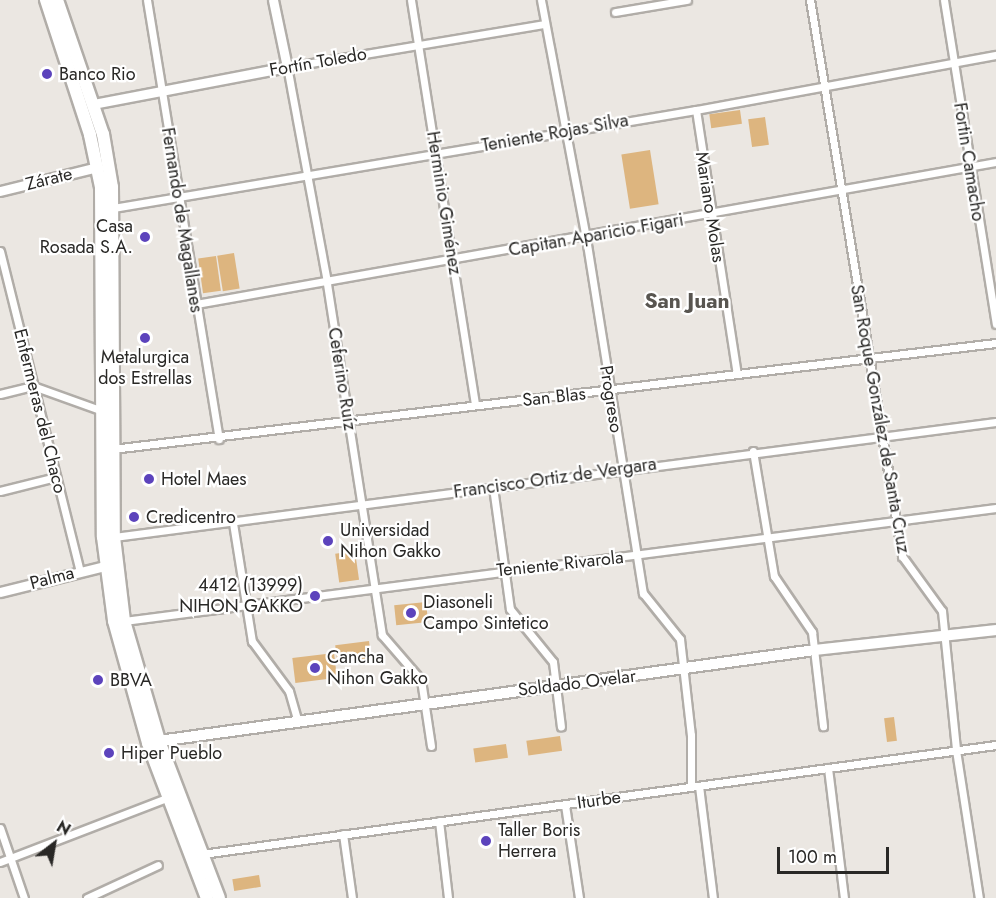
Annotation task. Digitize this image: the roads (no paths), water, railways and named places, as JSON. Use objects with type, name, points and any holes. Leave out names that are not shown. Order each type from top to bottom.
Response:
[{"type":"highway","points":[[46,0],[98,166],[105,566],[119,650],[153,742],[219,898]]},
{"type":"highway","points":[[57,0],[93,104],[108,156],[113,208],[114,537],[124,621],[167,798],[207,898]]},
{"type":"main road","name":"Soldado Ovelar","points":[[153,742],[297,719],[686,670],[815,650],[945,638],[996,630]]},
{"type":"street","name":"Fernando de Magallanes","points":[[147,0],[219,439]]},
{"type":"street","name":"Ceferino Ruíz","points":[[273,0],[327,282],[382,635],[415,669],[425,702],[431,746]]},
{"type":"street","name":"Herminio Giménez","points":[[411,0],[475,405]]},
{"type":"street","name":"Progreso","points":[[541,0],[586,238],[609,390],[639,556],[643,593],[680,639],[686,670],[691,787]]},
{"type":"street","points":[[615,12],[687,0]]},
{"type":"street","name":"San Roque González de Santa Cruz","points":[[810,0],[868,359],[885,436],[902,556],[942,611],[956,750],[979,898]]},
{"type":"street","name":"Fortin Camacho","points":[[944,0],[996,324]]},
{"type":"street","name":"Fortín Toledo","points":[[93,104],[287,67],[544,24]]},
{"type":"street","name":"Teniente Rojas Silva","points":[[113,208],[436,154],[564,130],[696,111],[824,84],[996,55]]},
{"type":"street","name":"Mariano Molas","points":[[696,111],[710,215],[737,374]]},
{"type":"street","name":"Capitan Aparicio Figari","points":[[196,304],[841,193],[996,162]]},
{"type":"street","name":"Zárate","points":[[0,191],[98,166]]},
{"type":"street","name":"Enfermeras del Chaco","points":[[0,251],[80,571]]},
{"type":"street","points":[[0,295],[10,292]]},
{"type":"street","name":"San Blas","points":[[112,449],[219,439],[475,405],[996,343]]},
{"type":"street","points":[[0,394],[33,386],[103,411]]},
{"type":"street","name":"Francisco Ortiz de Vergara","points":[[114,537],[233,524],[753,451],[996,422]]},
{"type":"street","points":[[753,451],[774,576],[812,632],[823,726]]},
{"type":"street","points":[[0,491],[56,477]]},
{"type":"street","points":[[493,487],[510,609],[550,657],[561,728]]},
{"type":"street","name":"Teniente Rivarola","points":[[124,621],[996,508]]},
{"type":"street","points":[[233,524],[252,641],[289,691],[297,719]]},
{"type":"street","name":"Palma","points":[[0,592],[105,566]]},
{"type":"street","name":"Iturbe","points":[[202,854],[996,745]]},
{"type":"street","points":[[828,768],[844,898]]},
{"type":"street","points":[[699,786],[712,898]]},
{"type":"street","points":[[0,862],[167,798]]},
{"type":"street","points":[[565,805],[579,898]]},
{"type":"street","points":[[439,821],[448,898]]},
{"type":"street","points":[[0,828],[24,898]]},
{"type":"street","points":[[343,834],[352,898]]},
{"type":"street","points":[[87,898],[158,865]]},
{"type":"place","name":"Banco Rio","points":[[47,74]]},
{"type":"place","name":"Casa Rosada S.A.","points":[[145,237]]},
{"type":"place","name":"Metalurgica dos Estrellas","points":[[145,338]]},
{"type":"place","name":"Hotel Maes","points":[[149,479]]},
{"type":"place","name":"Credicentro","points":[[134,517]]},
{"type":"place","name":"Universidad Nihon Gakko","points":[[328,541]]},
{"type":"place","name":"4412 (13999) NIHON GAKKO","points":[[315,596]]},
{"type":"place","name":"Diasoneli Campo Sintetico","points":[[411,613]]},
{"type":"place","name":"Cancha Nihon Gakko","points":[[315,668]]},
{"type":"place","name":"BBVA","points":[[98,680]]},
{"type":"place","name":"Hiper Pueblo","points":[[109,753]]},
{"type":"place","name":"Taller Boris Herrera","points":[[486,841]]},
{"type":"district","name":"San Juan","points":[[687,301]]}]
